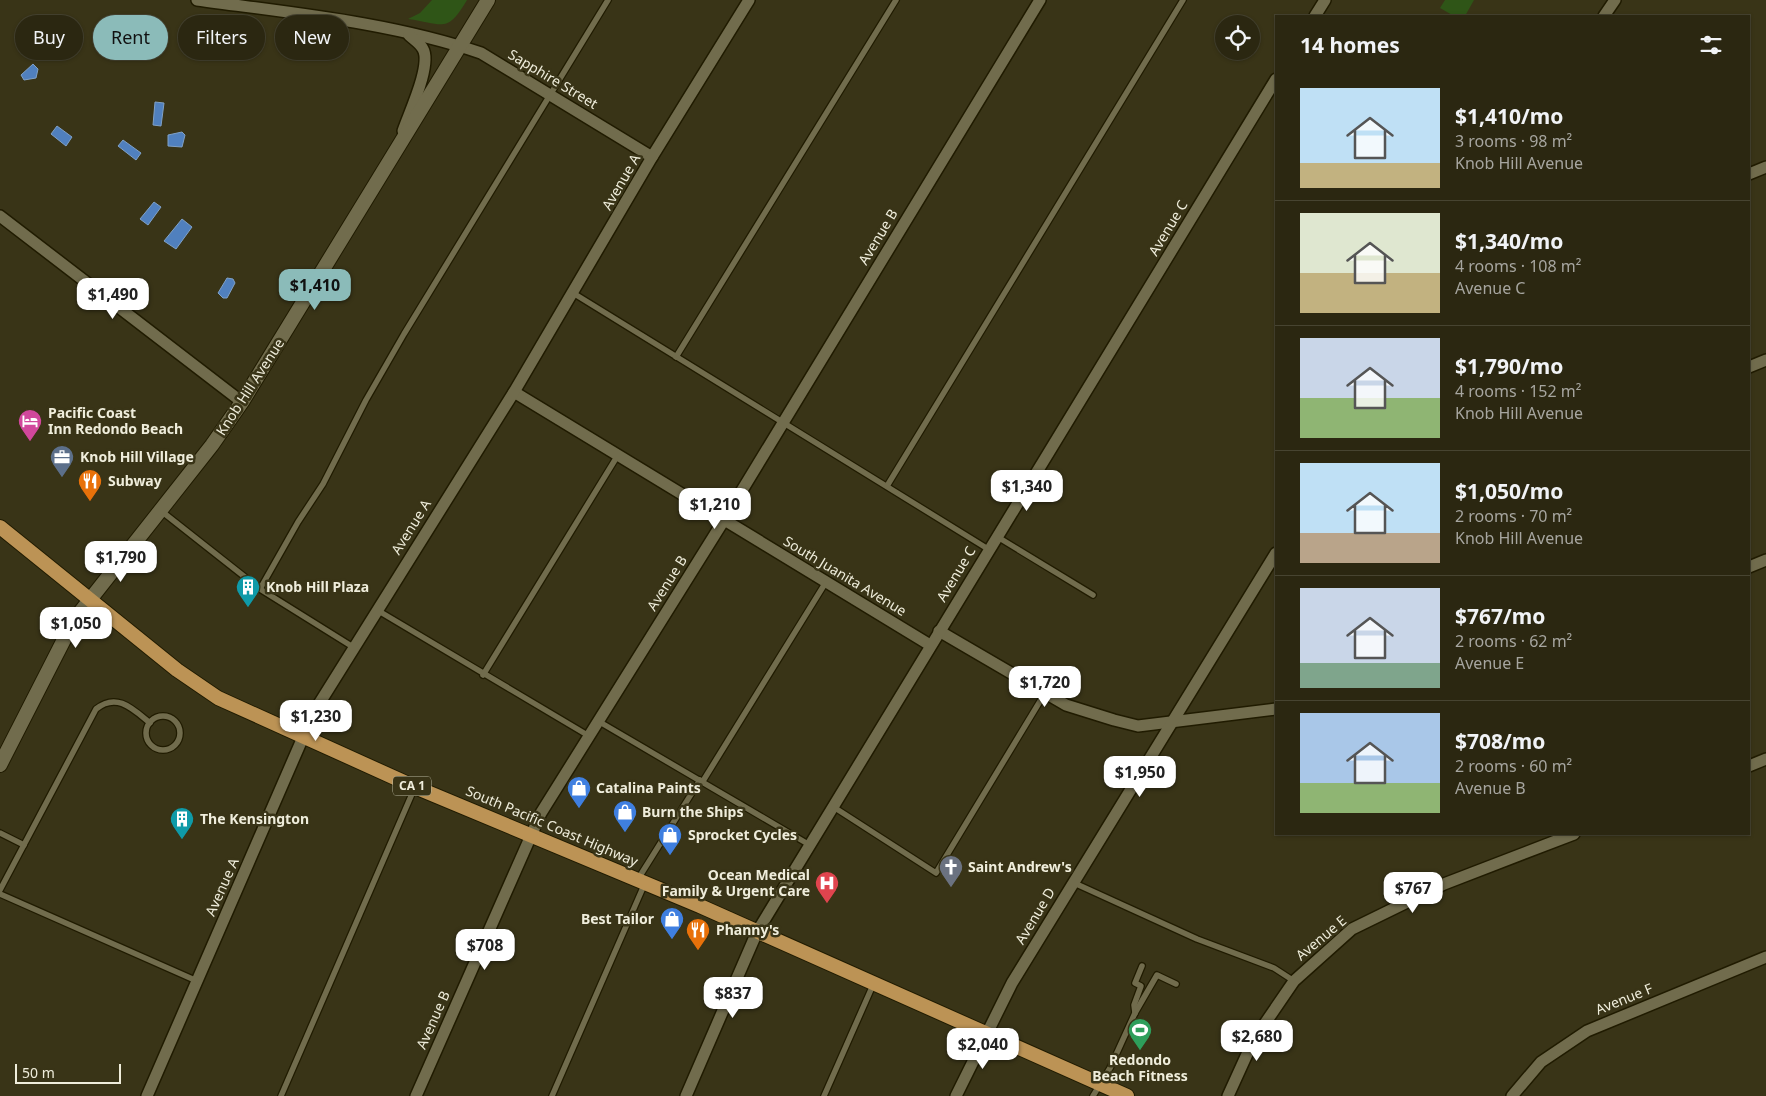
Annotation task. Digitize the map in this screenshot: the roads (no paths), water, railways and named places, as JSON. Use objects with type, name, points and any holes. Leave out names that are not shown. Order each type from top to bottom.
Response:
[{"type":"highway","name":"South Pacific Coast Highway","points":[[0,527],[177,670],[218,698],[415,787],[641,881],[873,985],[986,1033],[1096,1090],[1127,1096]]},
{"type":"street","name":"Sapphire Street","points":[[197,0],[356,23],[461,46],[481,53],[652,157]]},
{"type":"street","name":"Knob Hill Avenue","points":[[0,765],[74,620],[212,445],[242,402],[488,0]]},
{"type":"street","name":"Avenue A","points":[[147,1096],[314,712],[514,392],[652,157],[749,0]]},
{"type":"street","name":"Avenue B","points":[[416,1096],[541,813],[724,520],[1040,0]]},
{"type":"street","points":[[1316,15],[1325,0]]},
{"type":"street","points":[[1605,15],[1615,0]]},
{"type":"street","points":[[395,154],[421,80],[426,58],[423,48],[408,34]]},
{"type":"street","name":"Avenue C","points":[[686,1096],[756,932],[831,806],[1275,81]]},
{"type":"street","points":[[1750,174],[1766,167]]},
{"type":"street","points":[[0,216],[242,402]]},
{"type":"street","points":[[1750,367],[1766,360]]},
{"type":"street","name":"South Juanita Avenue","points":[[514,392],[930,645]]},
{"type":"street","name":"Avenue D","points":[[956,1096],[1012,983],[1072,882],[1275,555]]},
{"type":"street","points":[[1750,567],[1766,560]]},
{"type":"street","points":[[939,631],[1066,705],[1138,726],[1275,709]]},
{"type":"street","points":[[1750,766],[1766,760]]},
{"type":"street","name":"Avenue E","points":[[1228,1096],[1253,1041],[1294,981],[1352,929],[1444,884],[1571,835]]},
{"type":"street","name":"Avenue F","points":[[1512,1096],[1541,1062],[1586,1031],[1766,957]]},
{"type":"lane","points":[[260,588],[298,522],[323,484],[366,400],[404,334],[608,0]]},
{"type":"lane","points":[[676,358],[896,0]]},
{"type":"lane","points":[[887,486],[1183,0]]},
{"type":"lane","points":[[573,293],[988,549]]},
{"type":"lane","points":[[483,675],[618,455]]},
{"type":"lane","points":[[160,510],[260,588],[354,647]]},
{"type":"lane","points":[[996,536],[1093,595]]},
{"type":"lane","points":[[552,1096],[641,881],[826,582]]},
{"type":"lane","points":[[377,610],[483,675],[589,736]]},
{"type":"lane","points":[[831,806],[936,873],[1045,693]]},
{"type":"lane","points":[[0,890],[96,709],[102,705],[119,702],[126,704],[150,723]]},
{"type":"lane","points":[[162,717],[173,720],[177,724],[180,734],[176,745],[163,750],[151,745],[147,736],[150,723],[162,717]]},
{"type":"lane","points":[[598,721],[702,780],[808,844]]},
{"type":"lane","points":[[281,1096],[415,787]]},
{"type":"lane","points":[[0,833],[24,845]]},
{"type":"lane","points":[[1072,882],[1197,939],[1274,968],[1294,981]]},
{"type":"lane","points":[[0,894],[197,981]]},
{"type":"lane","points":[[1135,1013],[1134,1005],[1141,986],[1135,983],[1142,966]]},
{"type":"lane","points":[[1096,1090],[1110,1068],[1135,1013],[1157,975],[1176,984]]},
{"type":"lane","points":[[824,1096],[873,985]]},
{"type":"water","points":[[33,64],[38,69],[36,78],[24,80],[21,75]]},
{"type":"water","points":[[155,102],[164,103],[161,126],[153,125]]},
{"type":"water","points":[[57,126],[72,137],[66,146],[51,134]]},
{"type":"water","points":[[182,132],[185,135],[182,147],[168,146],[168,135]]},
{"type":"water","points":[[123,140],[141,153],[136,160],[118,146]]},
{"type":"water","points":[[154,202],[161,207],[148,225],[140,219]]},
{"type":"water","points":[[182,219],[192,227],[176,249],[164,241]]},
{"type":"water","points":[[227,278],[233,279],[235,283],[227,298],[223,298],[218,293]]},
{"type":"place","name":"Pacific Coast Inn Redondo Beach","points":[[30,442]]},
{"type":"place","name":"Knob Hill Village","points":[[62,478]]},
{"type":"place","name":"Subway","points":[[90,502]]},
{"type":"place","name":"Knob Hill Plaza","points":[[248,608]]},
{"type":"place","name":"Catalina Paints","points":[[579,809]]},
{"type":"place","name":"Burn the Ships","points":[[625,833]]},
{"type":"place","name":"The Kensington","points":[[182,840]]},
{"type":"place","name":"Sprocket Cycles","points":[[670,856]]},
{"type":"place","name":"Saint Andrew's","points":[[951,888]]},
{"type":"place","name":"Ocean Medical Family & Urgent Care","points":[[827,904]]},
{"type":"place","name":"Best Tailor","points":[[672,940]]},
{"type":"place","name":"Phanny's","points":[[698,951]]},
{"type":"place","name":"Redondo Beach Fitness","points":[[1140,1051]]}]
